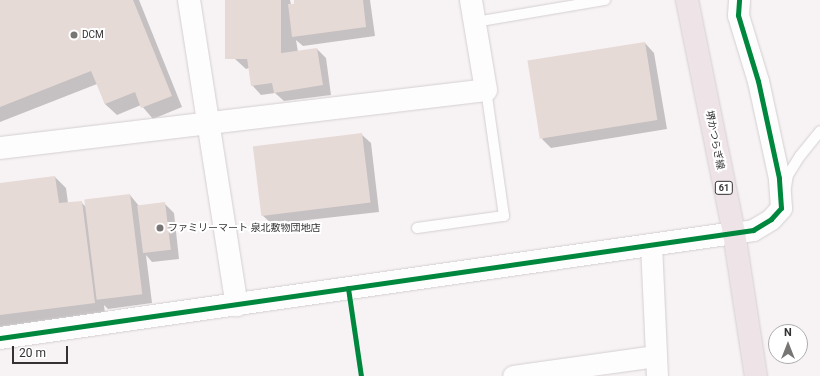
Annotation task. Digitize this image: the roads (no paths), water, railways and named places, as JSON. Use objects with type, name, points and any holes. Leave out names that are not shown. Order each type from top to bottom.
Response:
[{"type":"main road","name":"堺かつらぎ線","points":[[687,0],[734,233],[756,376]]},
{"type":"street","points":[[189,0],[237,305]]},
{"type":"street","points":[[0,148],[486,90],[471,0]]},
{"type":"street","points":[[0,338],[753,230],[771,219],[782,208],[779,178],[758,81],[738,14],[739,0]]},
{"type":"street","points":[[651,244],[657,376]]},
{"type":"street","points":[[513,376],[656,356]]},
{"type":"lane","points":[[475,22],[605,0]]},
{"type":"lane","points":[[417,228],[504,216],[486,90]]},
{"type":"lane","points":[[782,208],[788,175],[800,156],[820,131]]},
{"type":"place","name":"DCM","points":[[74,35]]},
{"type":"place","name":"ファミリーマート 泉北敷物団地店","points":[[160,228]]}]
